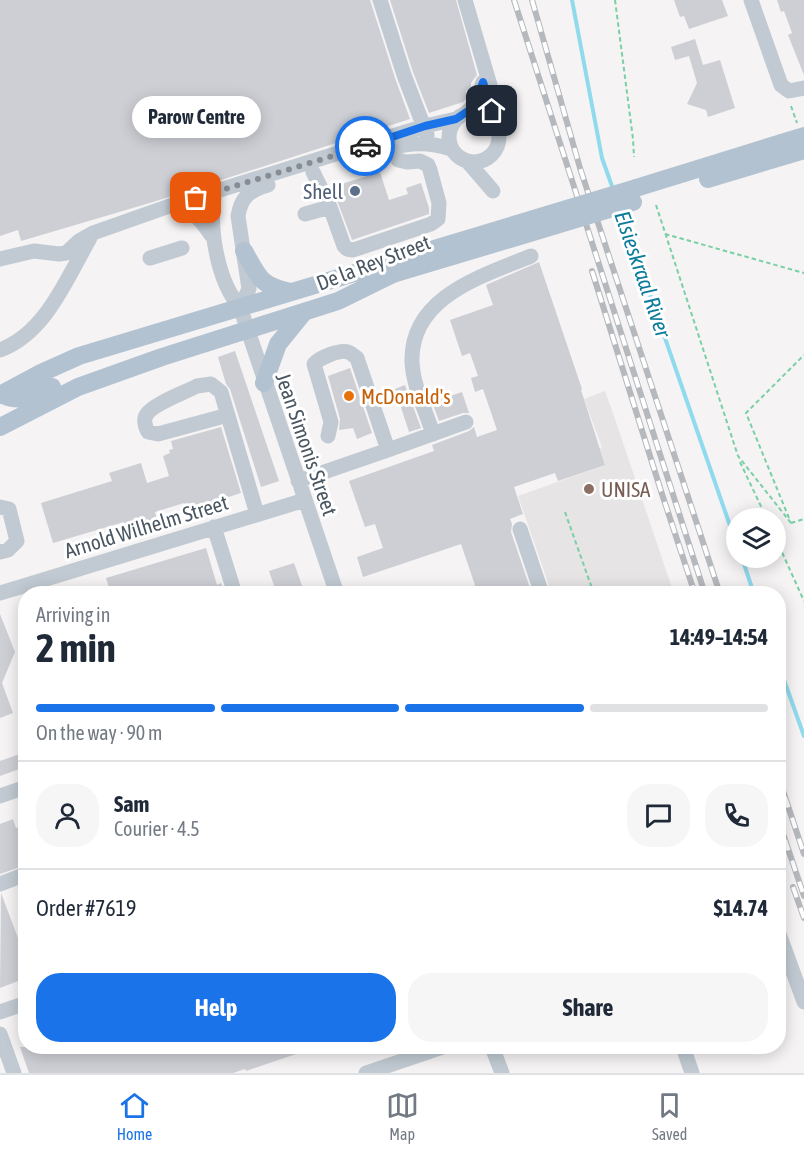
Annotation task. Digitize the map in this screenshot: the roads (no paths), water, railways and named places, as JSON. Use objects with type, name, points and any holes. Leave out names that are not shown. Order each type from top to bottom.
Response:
[{"type":"main road","name":"De la Rey Street","points":[[0,427],[78,387],[162,357],[338,301],[393,274],[637,194],[801,132]]},
{"type":"main road","name":"De la Rey Street","points":[[0,394],[79,356],[240,307],[637,194],[804,150]]},
{"type":"main road","points":[[244,251],[266,285],[290,292]]},
{"type":"main road","points":[[264,383],[278,344],[304,312]]},
{"type":"main road","points":[[0,394],[10,399],[22,399],[96,368],[128,358],[162,357]]},
{"type":"street","points":[[380,0],[404,75],[425,126],[429,144]]},
{"type":"street","points":[[456,0],[500,137]]},
{"type":"street","points":[[465,0],[500,119],[498,146],[490,157],[468,162]]},
{"type":"street","points":[[751,0],[780,83],[785,89],[794,91],[804,88]]},
{"type":"street","points":[[483,82],[477,102],[461,116],[449,134],[451,148],[456,156],[468,162],[493,191],[490,157]]},
{"type":"street","points":[[0,259],[34,251],[63,254],[93,233],[215,192],[475,111],[493,120]]},
{"type":"street","points":[[240,307],[249,289],[238,216],[244,196],[256,188],[406,143],[451,148]]},
{"type":"street","points":[[313,172],[330,207],[344,246],[350,250],[435,223],[439,216],[439,203],[429,167],[420,161],[398,160],[392,148]]},
{"type":"street","points":[[213,237],[212,209],[215,192]]},
{"type":"street","points":[[172,206],[183,208],[198,217],[213,237]]},
{"type":"street","points":[[305,214],[330,207]]},
{"type":"street","points":[[0,350],[22,339],[43,318],[93,233]]},
{"type":"street","name":"Jean Simonis Street","points":[[213,237],[229,294],[240,307],[334,586]]},
{"type":"street","points":[[150,258],[182,248]]},
{"type":"street","points":[[433,434],[412,363],[414,343],[419,327],[434,306],[451,292],[474,279],[531,256]]},
{"type":"street","points":[[328,436],[331,422],[314,366],[318,360],[348,351],[357,358],[388,450]]},
{"type":"street","points":[[228,415],[158,434],[148,432],[145,420],[152,409],[205,384],[216,387],[221,392],[228,415],[256,514]]},
{"type":"street","points":[[298,481],[466,422]]},
{"type":"street","name":"Arnold Wilhelm Street","points":[[44,586],[214,527],[304,500]]},
{"type":"street","points":[[0,507],[9,509],[17,541],[8,550],[0,552]]},
{"type":"street","points":[[214,527],[232,586]]},
{"type":"street","points":[[520,530],[539,586]]},
{"type":"street","name":"Arnold Wilhelm Street","points":[[0,593],[18,590]]},
{"type":"street","points":[[0,796],[18,790]]},
{"type":"street","points":[[0,884],[18,877]]},
{"type":"street","points":[[786,953],[804,1002]]},
{"type":"street","points":[[0,1012],[18,1006]]},
{"type":"street","points":[[0,1034],[14,1073]]},
{"type":"street","points":[[366,1073],[422,1054]]},
{"type":"street","points":[[495,1054],[502,1073]]},
{"type":"street","points":[[685,1054],[692,1073]]},
{"type":"waterway","name":"Elsieskraal River","points":[[572,0],[602,158],[613,189]]},
{"type":"waterway","name":"Elsieskraal River","points":[[621,211],[726,514]]},
{"type":"waterway","name":"Elsieskraal River","points":[[745,568],[751,586]]},
{"type":"waterway","name":"Elsieskraal River","points":[[786,685],[804,736]]},
{"type":"railway","points":[[514,0],[702,586]]},
{"type":"railway","points":[[532,0],[580,168],[717,586]]},
{"type":"railway","points":[[592,271],[692,586]]},
{"type":"railway","points":[[786,800],[804,854]]},
{"type":"railway","points":[[786,843],[804,896]]},
{"type":"railway","points":[[793,887],[804,918]]},
{"type":"place","name":"Shell","points":[[355,191]]},
{"type":"place","name":"Parow Centre","points":[[196,198]]},
{"type":"place","name":"McDonald's","points":[[349,396]]},
{"type":"place","name":"UNISA","points":[[589,489]]}]
